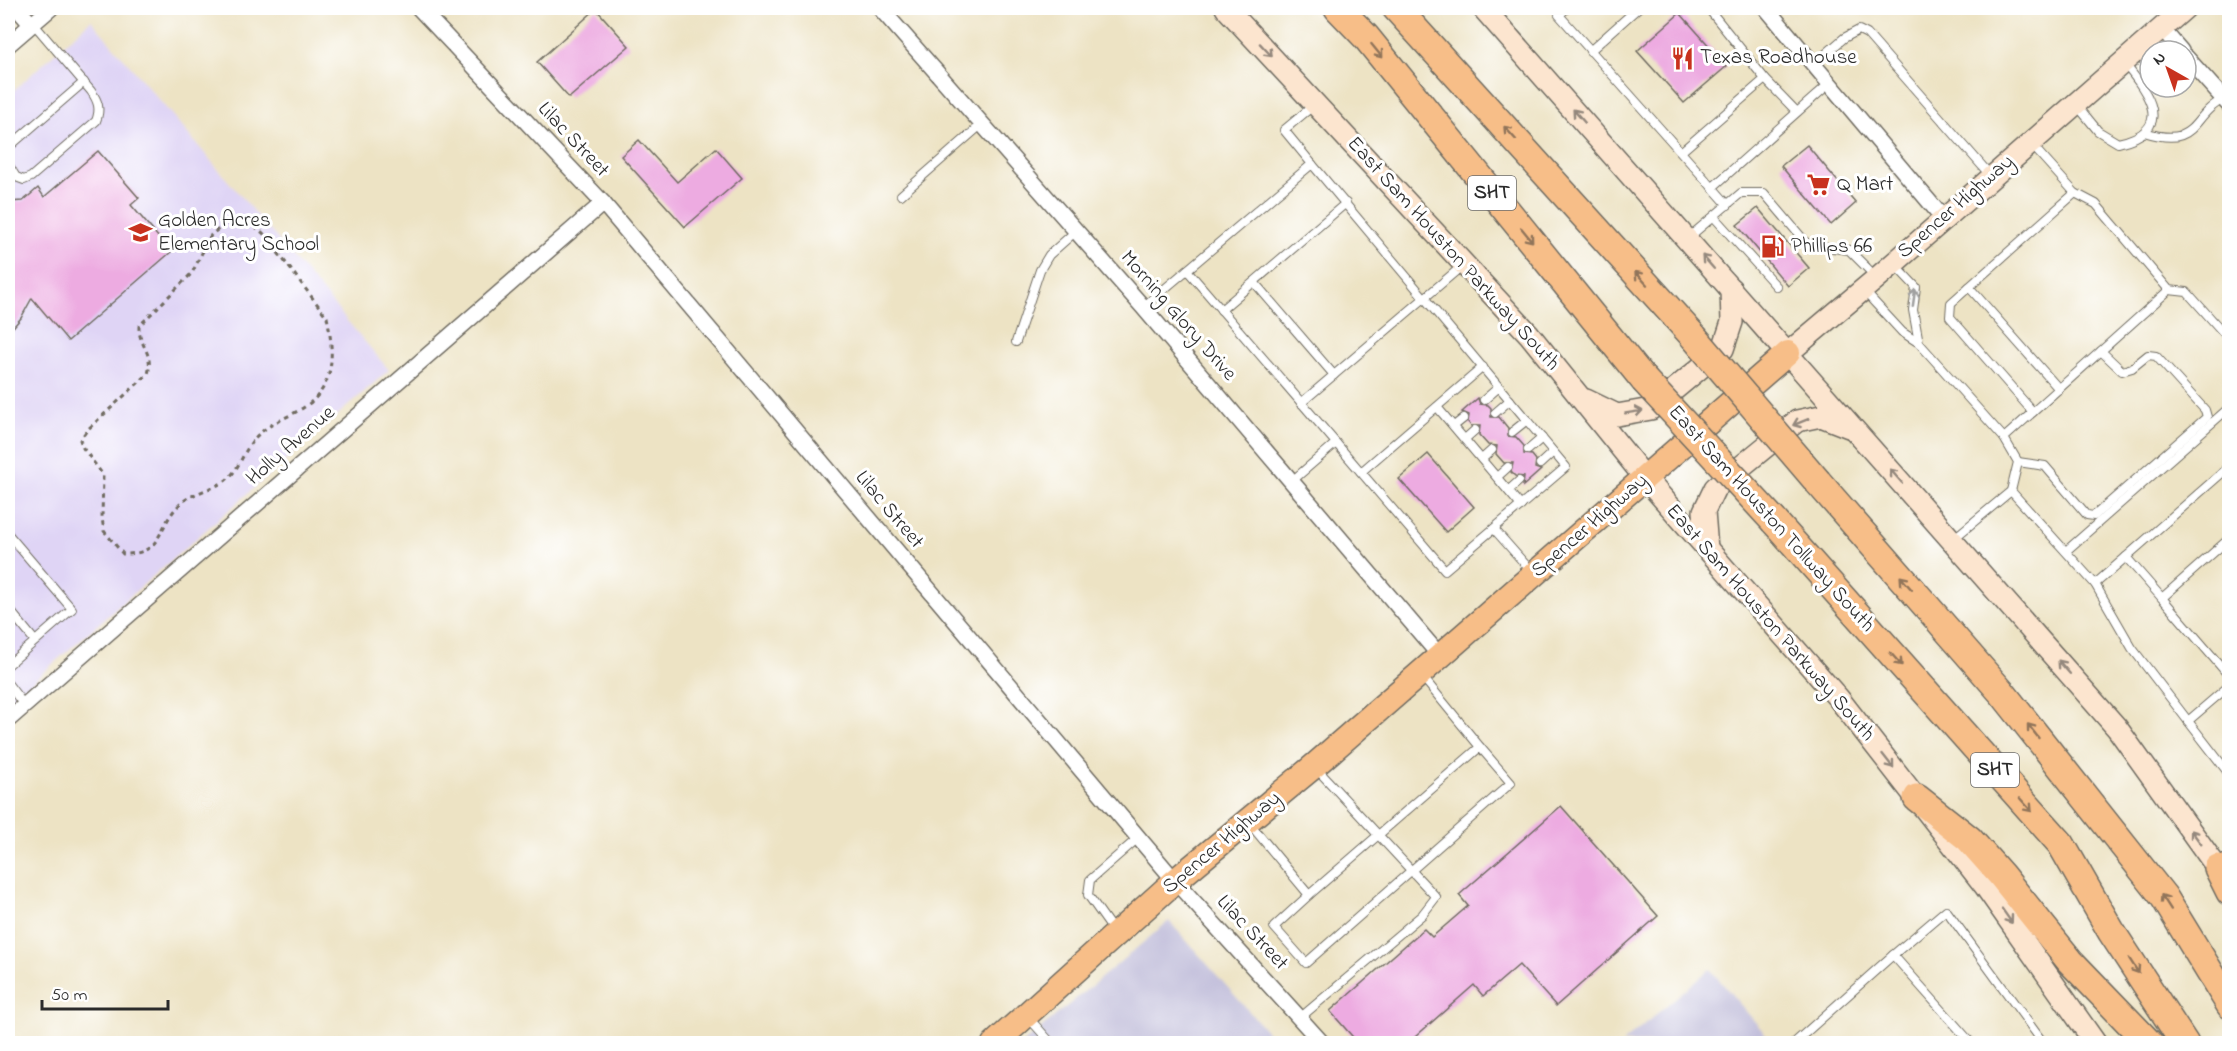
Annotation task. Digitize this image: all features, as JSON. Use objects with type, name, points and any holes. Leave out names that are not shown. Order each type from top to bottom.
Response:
[{"type":"highway","name":"East Sam Houston Tollway South","points":[[1338,8],[1366,37],[1644,380],[1774,521],[2061,844],[2110,931],[2185,1044]]},
{"type":"highway","name":"SHT","points":[[1396,8],[1694,337],[2004,695],[2157,888],[2229,1005]]},
{"type":"highway","points":[[1917,798],[1969,839],[2001,874],[2070,962],[2150,1044]]},
{"type":"highway","points":[[2224,877],[2229,892]]},
{"type":"main road","name":"East Sam Houston Parkway South","points":[[1226,8],[1530,334],[1645,478],[1839,699],[1985,886],[2096,1044]]},
{"type":"main road","points":[[1483,8],[2117,728],[2224,877]]},
{"type":"main road","name":"Spencer Highway","points":[[994,1044],[1175,881],[1314,766],[2185,8]]},
{"type":"main road","points":[[1580,397],[1617,415],[1651,410],[1723,349],[1732,322],[1731,289]]},
{"type":"main road","points":[[1707,549],[1704,511],[1715,488],[1797,421],[1821,416],[1855,430]]},
{"type":"street","points":[[17,8],[32,24]]},
{"type":"street","points":[[8,45],[51,8]]},
{"type":"street","name":"Lilac Street","points":[[419,8],[603,203],[1138,838],[1323,1044]]},
{"type":"street","name":"Morning Glory Drive","points":[[880,8],[1143,308],[1440,656]]},
{"type":"street","points":[[1766,8],[1943,218]]},
{"type":"street","points":[[2161,28],[2171,39]]},
{"type":"street","points":[[2198,70],[2227,101]]},
{"type":"street","name":"Holly Avenue","points":[[8,720],[603,203]]},
{"type":"lane","points":[[1567,8],[1559,15],[1728,205]]},
{"type":"lane","points":[[1590,51],[1638,8]]},
{"type":"lane","points":[[1708,8],[1765,79],[1797,112]]},
{"type":"lane","points":[[8,165],[16,177],[24,180],[31,177],[96,121],[99,104],[84,82],[32,24]]},
{"type":"lane","points":[[1814,64],[1844,38],[1859,30],[1867,34],[1991,176]]},
{"type":"lane","points":[[2075,103],[2098,131],[2118,143],[2136,139],[2151,122],[2153,109],[2146,91],[2123,62]]},
{"type":"lane","points":[[1682,151],[1765,79]]},
{"type":"lane","points":[[8,152],[10,146],[84,82]]},
{"type":"lane","points":[[1713,187],[1830,83]]},
{"type":"lane","points":[[2144,132],[2166,139],[2187,133],[2227,101]]},
{"type":"lane","points":[[1187,270],[1445,570],[1566,467],[1284,130],[1316,104]]},
{"type":"lane","points":[[901,195],[982,124]]},
{"type":"lane","points":[[2030,142],[2074,193],[2096,204],[2169,290],[2187,292],[2229,340]]},
{"type":"lane","points":[[1143,308],[1312,164]]},
{"type":"lane","points":[[2033,412],[1950,317],[1951,303],[2074,193]]},
{"type":"lane","points":[[1688,239],[1741,194],[1764,194],[1808,245],[1849,250],[1902,332],[1919,343],[2004,438],[2018,462],[2011,490],[1952,540]]},
{"type":"lane","points":[[1221,310],[1346,203]]},
{"type":"lane","points":[[1714,216],[1776,287]]},
{"type":"lane","points":[[1016,342],[1040,270],[1049,255],[1076,231]]},
{"type":"lane","points":[[1892,262],[1916,287],[1912,310],[1919,343]]},
{"type":"lane","points":[[1301,403],[1464,264]]},
{"type":"lane","points":[[1254,282],[1334,375]]},
{"type":"lane","points":[[1969,287],[2059,389]]},
{"type":"lane","points":[[2004,438],[2169,290]]},
{"type":"lane","points":[[2018,462],[2045,466],[2087,515],[2094,516],[2207,417],[2205,410],[2156,356],[2148,355],[2132,368],[2122,371],[2101,351]]},
{"type":"lane","points":[[1361,472],[1483,367]]},
{"type":"lane","points":[[1484,400],[1499,387]]},
{"type":"lane","points":[[1495,413],[1510,400]]},
{"type":"lane","points":[[1437,407],[1521,506]]},
{"type":"lane","points":[[2066,551],[2229,407]]},
{"type":"lane","points":[[1454,426],[1464,417]]},
{"type":"lane","points":[[1512,432],[1527,420]]},
{"type":"lane","points":[[1464,439],[1475,430]]},
{"type":"lane","points":[[1528,450],[1542,438]]},
{"type":"lane","points":[[1292,481],[1336,443]]},
{"type":"lane","points":[[1482,459],[1492,450]]},
{"type":"lane","points":[[1540,464],[1553,452]]},
{"type":"lane","points":[[2095,584],[2229,466]]},
{"type":"lane","points":[[1497,477],[1508,468]]},
{"type":"lane","points":[[1509,490],[1519,481]]},
{"type":"lane","points":[[2011,490],[2095,584],[2132,648],[2229,774]]},
{"type":"lane","points":[[1494,529],[1534,574]]},
{"type":"lane","points":[[8,534],[72,609],[8,665]]},
{"type":"lane","points":[[2162,598],[2229,538]]},
{"type":"lane","points":[[2126,557],[2229,677]]},
{"type":"lane","points":[[8,608],[35,641]]},
{"type":"lane","points":[[1420,674],[1511,783],[1306,963],[1274,927],[1309,894],[1480,747]]},
{"type":"lane","points":[[8,684],[24,705]]},
{"type":"lane","points":[[2188,721],[2229,685]]},
{"type":"lane","points":[[1301,1017],[1422,915],[1436,897],[1314,766]]},
{"type":"lane","points":[[1248,821],[1309,894]]},
{"type":"lane","points":[[1116,934],[1088,895],[1090,880],[1138,838]]},
{"type":"lane","points":[[1793,1044],[1946,910],[2044,1044]]},
{"type":"lane","points":[[1893,955],[1972,1044]]},
{"type":"lane","points":[[1026,1015],[1052,1044]]},
{"type":"path","points":[[237,220],[254,226],[327,316],[330,333],[330,369],[325,385],[315,399],[298,412],[263,430],[253,439],[225,480],[180,504],[153,547],[135,554],[123,554],[104,531],[103,476],[80,440],[87,430],[148,374],[151,363],[138,333],[139,326],[192,273],[211,236],[226,223],[237,220]]},
{"type":"shaded area","name":"Golden Acres Elementary School","points":[[91,20],[389,370],[8,703],[8,96]]},
{"type":"shaded area","points":[[1169,921],[1277,1043],[1022,1044]]},
{"type":"shaded area","points":[[1710,969],[1773,1043],[1622,1043]]},
{"type":"building","points":[[596,9],[629,46],[569,98],[537,62]]},
{"type":"building","name":"Texas Roadhouse","points":[[1680,13],[1727,66],[1684,103],[1637,51]]},
{"type":"building","points":[[639,140],[677,182],[716,148],[742,178],[685,227],[621,156]]},
{"type":"building","name":"Q Mart","points":[[1807,145],[1856,203],[1831,225],[1781,166]]},
{"type":"building","points":[[98,151],[139,198],[131,205],[171,252],[68,341],[32,298],[21,318],[8,333],[8,202],[23,201],[38,188],[44,197]]},
{"type":"building","name":"Phillips 66","points":[[1758,208],[1809,268],[1788,286],[1737,225]]},
{"type":"building","points":[[1478,398],[1480,404],[1491,408],[1491,417],[1499,417],[1508,428],[1508,436],[1516,437],[1524,446],[1524,454],[1532,455],[1536,460],[1535,468],[1541,470],[1523,486],[1524,477],[1515,476],[1511,472],[1513,463],[1504,463],[1496,454],[1497,446],[1488,445],[1479,435],[1480,426],[1471,426],[1468,422],[1469,415],[1462,412]]},
{"type":"building","points":[[1428,454],[1474,507],[1446,532],[1399,479]]},
{"type":"building","points":[[1561,806],[1658,916],[1556,1006],[1519,965],[1483,996],[1474,985],[1407,1044],[1359,1044],[1330,1011],[1424,929],[1432,937],[1468,906],[1459,895]]},
{"type":"place","name":"Texas Roadhouse","points":[[1682,58]]},
{"type":"place","name":"Q Mart","points":[[1819,185]]},
{"type":"place","name":"Golden Acres Elementary School","points":[[140,233]]},
{"type":"place","name":"Phillips 66","points":[[1773,247]]}]
